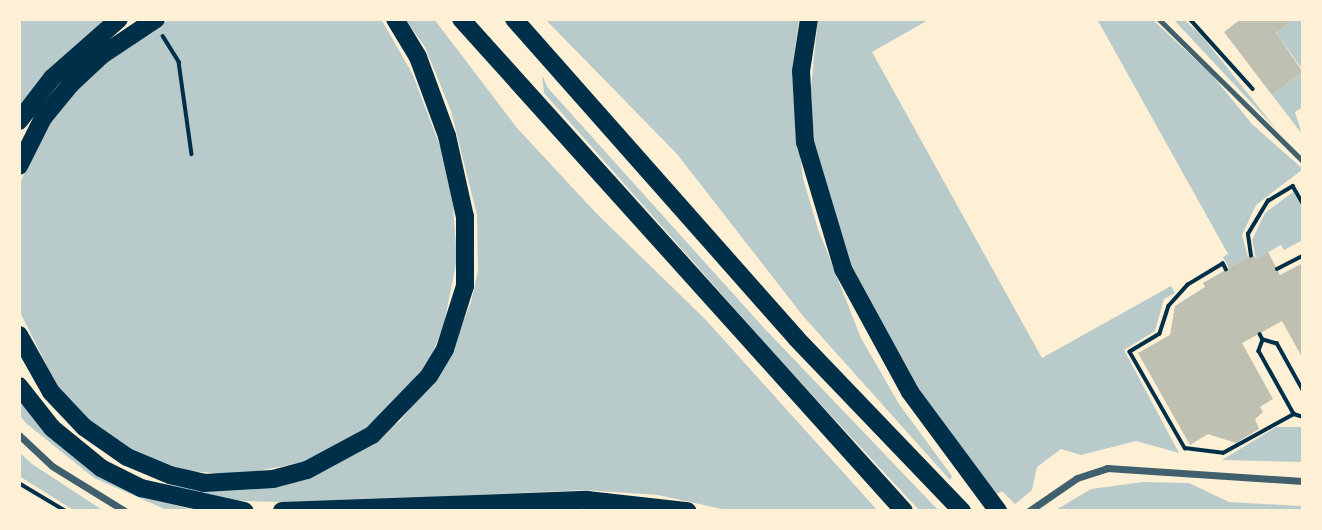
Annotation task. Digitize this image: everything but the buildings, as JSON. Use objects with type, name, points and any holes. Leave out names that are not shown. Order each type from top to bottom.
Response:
[{"type":"highway","points":[[19,121],[52,78],[119,19]]},
{"type":"highway","points":[[19,335],[44,382],[84,427],[127,457],[170,475],[204,483],[273,479],[307,470],[372,435],[429,376],[445,349],[465,286],[465,218],[447,136],[418,57],[395,19]]},
{"type":"highway","points":[[461,19],[904,511]]},
{"type":"highway","points":[[514,19],[796,338],[962,511]]},
{"type":"highway","points":[[809,19],[801,71],[805,142],[843,269],[909,392],[998,511]]},
{"type":"highway","points":[[19,166],[43,118],[70,85],[149,23]]},
{"type":"highway","points":[[19,386],[52,428],[101,468],[141,488],[244,511]]},
{"type":"highway","points":[[282,511],[587,500],[687,511]]},
{"type":"street","points":[[19,435],[52,466],[125,511]]},
{"type":"street","points":[[1029,511],[1077,478],[1107,468],[1303,481]]},
{"type":"lane","points":[[1159,19],[1303,161]]},
{"type":"path","points":[[1191,19],[1254,89]]},
{"type":"path","points":[[149,23],[174,50],[192,154]]},
{"type":"path","points":[[1251,256],[1248,234],[1268,201],[1293,186],[1303,203]]},
{"type":"path","points":[[1277,269],[1303,256]]},
{"type":"path","points":[[1226,270],[1223,264],[1188,285],[1169,306],[1160,334],[1130,352],[1185,448],[1223,453],[1294,414]]},
{"type":"path","points":[[1260,334],[1263,340],[1259,351],[1294,414],[1303,417]]},
{"type":"path","points":[[1263,340],[1275,342],[1303,391]]},
{"type":"path","points":[[19,483],[66,511]]},
{"type":"shaded area","points":[[19,19],[108,19],[48,72],[19,108]]},
{"type":"shaded area","points":[[170,19],[381,19],[412,73],[440,146],[453,205],[457,259],[444,324],[429,362],[376,421],[352,440],[304,462],[238,475],[189,471],[137,455],[103,435],[59,390],[20,312],[19,186],[39,137],[63,104],[114,53]]},
{"type":"shaded area","points":[[405,19],[434,19],[517,128],[596,213],[706,320],[878,511],[731,511],[658,495],[584,490],[308,503],[247,501],[216,499],[163,484],[225,489],[303,479],[342,461],[400,421],[448,360],[471,302],[478,271],[477,215],[451,111],[425,47]]},
{"type":"shaded area","points":[[545,19],[799,19],[792,72],[794,104],[803,178],[818,229],[861,338],[899,404],[952,476],[950,480],[803,316],[677,154]]},
{"type":"shaded area","points":[[818,19],[930,19],[872,52],[1042,358],[1171,286],[1175,293],[1164,299],[1155,331],[1124,350],[1179,453],[1136,441],[1081,455],[1061,449],[1037,467],[1032,490],[1015,504],[1002,491],[997,494],[936,420],[858,291],[815,160],[811,88]]},
{"type":"shaded area","points":[[1097,19],[1152,19],[1212,75],[1252,124],[1303,169],[1256,205],[1242,235],[1248,257],[1229,268],[1223,257],[1228,254]]},
{"type":"shaded area","points":[[1173,19],[1183,19],[1201,35],[1277,130]]},
{"type":"shaded area","points":[[1294,19],[1303,19],[1303,70],[1276,33]]},
{"type":"shaded area","points":[[1303,72],[1303,107],[1295,112],[1302,134],[1272,95]]},
{"type":"shaded area","points":[[542,75],[548,88],[764,328],[939,511],[920,511],[786,367],[544,93]]},
{"type":"shaded area","points":[[1293,192],[1303,208],[1303,240],[1284,250],[1281,245],[1256,259],[1252,240],[1265,213]]},
{"type":"shaded area","points":[[19,394],[155,499],[196,511],[167,510],[94,478],[27,424],[19,415]]},
{"type":"shaded area","points":[[1276,427],[1302,427],[1303,462],[1222,460]]},
{"type":"shaded area","points":[[19,452],[32,464],[104,511],[75,511],[19,476]]},
{"type":"shaded area","points":[[1143,482],[1189,483],[1229,502],[1301,506],[1303,511],[1054,511],[1091,489]]}]
